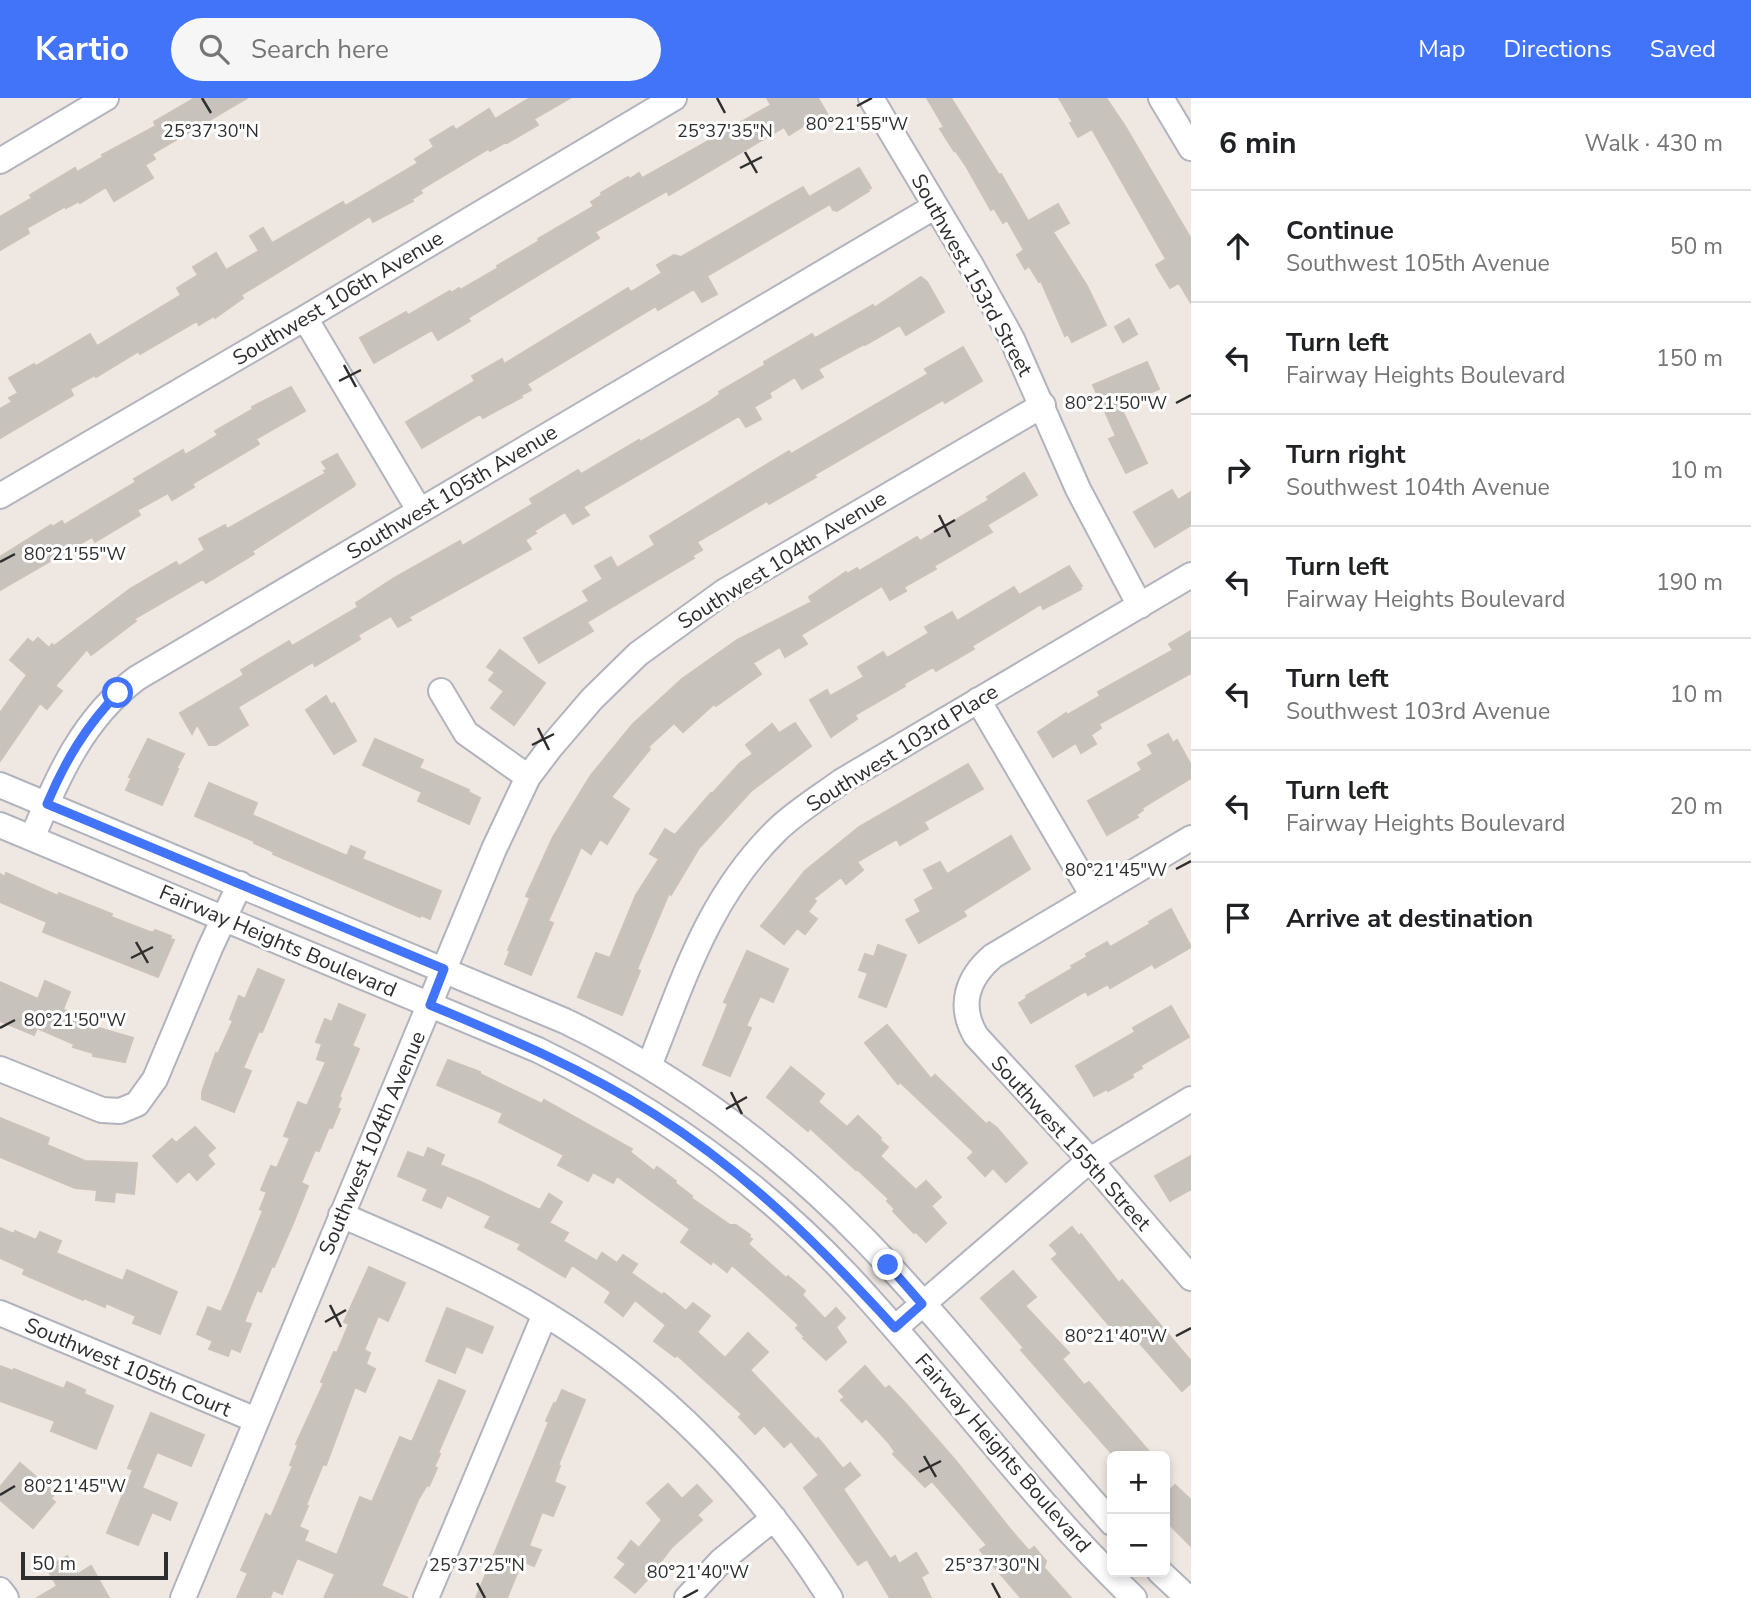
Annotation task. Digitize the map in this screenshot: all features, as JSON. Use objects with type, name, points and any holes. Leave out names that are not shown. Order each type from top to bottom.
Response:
[{"type":"street","points":[[0,161],[106,98]]},
{"type":"street","name":"Southwest 106th Avenue","points":[[0,496],[674,98]]},
{"type":"street","name":"Southwest 153rd Street","points":[[871,98],[1025,363],[1066,463],[1140,606]]},
{"type":"street","points":[[1161,98],[1191,148]]},
{"type":"street","name":"Southwest 105th Avenue","points":[[32,838],[64,766],[82,735],[127,685],[934,206]]},
{"type":"street","points":[[305,318],[419,510]]},
{"type":"street","name":"Southwest 104th Avenue","points":[[183,1598],[494,849],[528,777],[560,734],[601,689],[638,654],[682,620],[725,591],[1043,405]]},
{"type":"street","name":"Southwest 103rd Place","points":[[649,1066],[704,930],[738,874],[796,814],[842,781],[1191,575]]},
{"type":"street","points":[[441,691],[466,733],[528,777]]},
{"type":"street","points":[[978,700],[1093,896],[1191,838]]},
{"type":"street","name":"Fairway Heights Boulevard","points":[[0,785],[565,1021],[649,1066],[702,1101],[784,1165],[864,1239],[1107,1517]]},
{"type":"street","name":"Fairway Heights Boulevard","points":[[0,825],[568,1065],[655,1114],[742,1178],[801,1229],[895,1328],[1061,1521],[1133,1598]]},
{"type":"street","points":[[0,1069],[102,1110],[120,1111],[137,1104],[155,1079],[240,884]]},
{"type":"street","name":"Southwest 155th Street","points":[[1093,896],[993,956],[975,975],[968,987],[966,1001],[970,1026],[1191,1278]]},
{"type":"street","points":[[895,1328],[1090,1160],[1191,1099]]},
{"type":"street","points":[[341,1215],[445,1260],[545,1314],[588,1341],[675,1413],[734,1472],[774,1518],[830,1598]]},
{"type":"street","name":"Southwest 105th Court","points":[[0,1313],[256,1420]]},
{"type":"street","points":[[426,1598],[545,1314]]},
{"type":"street","points":[[687,1598],[721,1561],[774,1518]]},
{"type":"street","points":[[1165,1577],[1188,1598]]},
{"type":"street","points":[[0,1590],[6,1598]]},
{"type":"building","points":[[195,98],[247,98],[152,154],[155,159],[145,165],[153,178],[114,201],[106,187],[80,203],[79,201],[66,206],[27,228],[29,233],[0,250],[0,217],[75,168],[77,172],[103,157],[102,155],[156,126],[154,122]]},
{"type":"building","points":[[530,98],[570,98],[534,119],[538,125],[507,143],[490,151],[488,149],[420,190],[422,193],[412,199],[413,201],[373,222],[370,216],[241,295],[243,298],[215,318],[214,316],[199,325],[197,321],[140,354],[139,351],[96,377],[95,375],[70,389],[73,395],[0,438],[0,409],[12,402],[9,398],[18,393],[9,378],[34,364],[36,366],[90,334],[97,346],[181,295],[177,288],[198,275],[193,267],[216,253],[226,270],[259,251],[250,236],[263,228],[272,243],[343,202],[345,206],[418,163],[415,159],[434,147],[430,140],[453,126],[456,130],[489,109],[495,119]]},
{"type":"building","points":[[767,98],[818,98],[830,119],[809,131],[805,125],[789,135],[784,127],[669,195],[667,191],[595,232],[599,238],[468,318],[470,321],[438,340],[432,330],[374,363],[360,338],[406,312],[408,315],[450,291],[460,290],[498,268],[497,266],[539,241],[538,239],[594,206],[591,202],[602,195],[601,193],[628,177],[630,179],[639,173],[642,178],[771,105]]},
{"type":"building","points":[[927,98],[951,98],[1028,221],[1058,204],[1069,223],[1053,232],[1087,286],[1106,325],[1072,342],[1068,334],[1065,336],[1041,281],[1039,282],[1029,266],[1025,269],[1017,255],[1024,250],[1007,220],[1003,223],[994,208],[991,210],[966,166],[940,129],[944,127]]},
{"type":"building","points":[[1059,98],[1106,98],[1125,126],[1191,239],[1191,303],[1179,283],[1170,288],[1156,265],[1166,259],[1092,129],[1078,137]]},
{"type":"building","points":[[859,168],[871,188],[869,191],[837,211],[833,210],[830,204],[707,276],[717,294],[702,302],[694,289],[658,310],[656,306],[527,384],[531,390],[521,395],[522,397],[483,418],[480,414],[422,448],[406,422],[475,381],[472,376],[502,359],[504,364],[628,288],[631,292],[662,273],[657,265],[674,255],[681,257],[803,187],[809,197]]},
{"type":"building","points":[[921,277],[927,282],[944,312],[906,335],[900,325],[864,344],[818,369],[823,377],[802,389],[795,377],[769,393],[771,397],[754,407],[761,419],[746,427],[739,416],[583,507],[589,515],[573,524],[565,512],[534,531],[536,533],[525,540],[531,549],[409,617],[411,620],[398,627],[391,616],[358,635],[360,639],[315,666],[313,662],[238,707],[248,725],[216,745],[209,745],[197,724],[192,734],[180,713],[244,675],[241,670],[289,641],[292,646],[358,607],[356,603],[394,578],[460,541],[462,546],[533,504],[530,499],[578,470],[581,474],[709,402],[720,394],[719,392],[765,365],[764,362],[812,334],[815,338],[873,305],[874,308]]},
{"type":"building","points":[[1129,319],[1137,334],[1123,342],[1115,327]]},
{"type":"building","points":[[963,347],[982,381],[945,403],[943,400],[814,475],[816,477],[769,504],[767,501],[697,542],[702,550],[692,556],[694,558],[587,622],[593,631],[539,663],[524,638],[589,601],[583,591],[603,579],[595,566],[611,557],[617,568],[655,545],[650,536],[789,451],[791,454],[928,374],[925,369]]},
{"type":"building","points":[[1147,362],[1159,389],[1120,406],[1147,463],[1126,473],[1109,439],[1116,436],[1093,385]]},
{"type":"building","points":[[291,387],[305,411],[256,439],[259,444],[192,484],[194,487],[172,500],[168,493],[137,510],[140,515],[95,542],[92,537],[0,590],[0,557],[51,525],[52,527],[62,521],[64,525],[183,450],[185,455],[218,435],[215,431],[253,409],[252,407]]},
{"type":"building","points":[[337,454],[354,486],[252,551],[254,554],[206,583],[203,579],[134,619],[136,621],[91,655],[87,649],[55,686],[62,691],[47,709],[40,703],[0,761],[0,713],[27,675],[10,660],[28,639],[33,643],[38,638],[49,648],[52,644],[54,646],[130,589],[176,562],[179,566],[205,550],[199,539],[225,525],[227,529],[326,473],[324,471],[327,469],[322,462]]},
{"type":"building","points":[[1024,473],[1037,495],[987,525],[992,532],[934,566],[936,569],[904,587],[906,591],[890,600],[882,586],[801,635],[807,644],[785,657],[780,647],[753,663],[761,674],[716,706],[714,704],[683,732],[674,723],[648,747],[650,749],[611,797],[629,809],[607,844],[600,839],[591,854],[581,847],[548,921],[553,923],[531,975],[505,964],[510,951],[508,950],[530,898],[526,896],[553,837],[591,775],[633,724],[682,679],[737,640],[812,602],[809,597],[846,572],[847,574],[857,568],[859,571],[917,537],[920,541],[989,500],[987,497]]},
{"type":"building","points":[[1172,490],[1178,500],[1191,492],[1191,525],[1155,547],[1134,512]]},
{"type":"building","points":[[1069,566],[1082,586],[1081,589],[1043,609],[1041,604],[972,646],[974,649],[936,671],[933,667],[904,684],[905,686],[855,715],[857,719],[831,737],[810,700],[827,690],[830,696],[864,677],[858,667],[883,652],[887,658],[929,633],[925,627],[952,612],[957,621],[1014,587],[1019,595]]},
{"type":"building","points":[[1191,631],[1191,673],[1099,724],[1101,728],[1091,735],[1096,744],[1081,753],[1076,743],[1053,757],[1038,732],[1066,713],[1067,715],[1100,696],[1098,692],[1173,650],[1169,644]]},
{"type":"building","points":[[500,650],[545,683],[514,725],[491,708],[504,691],[489,680],[495,672],[487,667]]},
{"type":"building","points":[[326,696],[331,705],[334,703],[356,741],[334,754],[306,710]]},
{"type":"building","points":[[795,723],[811,746],[751,791],[699,848],[671,895],[669,893],[637,969],[640,971],[622,1015],[578,997],[596,953],[610,958],[636,895],[659,859],[650,854],[665,829],[675,835],[711,793],[740,763],[753,754],[746,745],[772,724],[779,733]]},
{"type":"building","points":[[1168,734],[1173,743],[1177,740],[1191,765],[1191,778],[1142,808],[1136,815],[1138,817],[1107,835],[1088,801],[1142,770],[1138,763],[1153,754],[1148,745]]},
{"type":"building","points":[[148,739],[184,754],[162,805],[126,790],[132,777],[129,777]]},
{"type":"building","points":[[375,739],[423,760],[419,768],[469,790],[468,792],[480,798],[469,824],[418,801],[422,792],[363,765]]},
{"type":"building","points":[[968,764],[983,789],[924,822],[928,829],[900,845],[897,839],[857,862],[863,870],[846,884],[841,877],[813,899],[816,901],[808,912],[817,919],[805,934],[797,928],[784,944],[761,926],[805,871],[859,827]]},
{"type":"building","points":[[209,783],[257,803],[252,815],[347,856],[351,846],[365,852],[362,859],[441,891],[430,919],[273,854],[274,852],[254,841],[195,816]]},
{"type":"building","points":[[1011,836],[1030,869],[963,911],[966,916],[919,943],[906,920],[921,912],[915,900],[934,889],[924,870],[940,862],[947,874]]},
{"type":"building","points":[[6,873],[58,896],[59,893],[112,914],[111,917],[150,932],[155,930],[171,936],[170,939],[174,940],[158,977],[43,932],[47,922],[0,902],[0,874],[5,877]]},
{"type":"building","points":[[1171,909],[1191,947],[1155,968],[1152,964],[1110,988],[1108,984],[1088,995],[1086,991],[1031,1023],[1019,1003],[1027,998],[1026,996],[1073,968],[1071,966],[1087,957],[1086,954],[1107,942],[1110,947]]},
{"type":"building","points":[[878,945],[906,955],[886,1007],[859,997],[868,973],[859,970],[865,954],[874,957]]},
{"type":"building","points":[[747,951],[788,969],[773,1002],[760,996],[746,1026],[751,1028],[730,1076],[703,1065],[728,1004],[724,1002]]},
{"type":"building","points":[[258,969],[284,980],[243,1068],[251,1071],[234,1112],[202,1099],[202,1092],[216,1053],[218,1054],[233,1021],[230,1019],[239,996],[245,999]]},
{"type":"building","points":[[45,981],[70,992],[63,1009],[70,1013],[68,1019],[133,1038],[125,1062],[93,1056],[93,1053],[73,1047],[74,1044],[37,1028],[34,1035],[0,1021],[0,982],[38,999]]},
{"type":"building","points":[[339,1004],[365,1015],[352,1046],[359,1049],[339,1097],[341,1098],[337,1108],[340,1109],[332,1128],[329,1127],[319,1151],[315,1150],[301,1183],[308,1186],[293,1223],[261,1292],[257,1290],[244,1322],[251,1324],[240,1352],[231,1348],[228,1356],[209,1349],[213,1341],[197,1334],[208,1307],[221,1312],[230,1292],[263,1211],[260,1209],[267,1192],[261,1190],[271,1166],[277,1168],[290,1138],[284,1136],[298,1102],[307,1106],[326,1062],[317,1059],[322,1044],[316,1042],[325,1019],[332,1022]]},
{"type":"building","points":[[1171,1006],[1189,1037],[1140,1066],[1142,1068],[1132,1074],[1133,1077],[1094,1096],[1076,1066],[1135,1032],[1133,1028]]},
{"type":"building","points":[[887,1025],[931,1079],[935,1075],[986,1124],[989,1122],[997,1128],[1027,1163],[1006,1182],[993,1168],[985,1176],[968,1158],[974,1152],[900,1082],[898,1084],[865,1043]]},
{"type":"building","points":[[448,1060],[480,1072],[542,1104],[544,1100],[632,1149],[630,1152],[654,1171],[657,1167],[676,1181],[691,1198],[730,1225],[736,1225],[750,1235],[748,1237],[752,1239],[748,1244],[805,1291],[802,1295],[825,1319],[836,1308],[845,1318],[836,1327],[846,1342],[826,1360],[803,1338],[805,1337],[796,1328],[799,1325],[763,1292],[732,1265],[727,1272],[681,1242],[690,1229],[617,1176],[613,1183],[593,1172],[588,1181],[558,1165],[564,1155],[499,1122],[503,1113],[437,1085]]},
{"type":"building","points":[[791,1067],[824,1094],[818,1102],[847,1127],[858,1116],[881,1138],[888,1147],[880,1156],[916,1190],[926,1181],[941,1197],[931,1206],[946,1223],[926,1242],[893,1211],[895,1209],[887,1201],[889,1199],[857,1169],[810,1128],[808,1131],[767,1097]]},
{"type":"building","points":[[0,1118],[49,1138],[47,1145],[85,1161],[137,1163],[134,1194],[115,1192],[114,1202],[96,1200],[97,1190],[75,1188],[0,1157]]},
{"type":"building","points":[[195,1127],[215,1148],[207,1155],[214,1164],[197,1180],[189,1171],[177,1182],[153,1156],[172,1139],[176,1143]]},
{"type":"building","points":[[428,1148],[444,1155],[440,1165],[540,1210],[549,1194],[562,1202],[549,1223],[568,1233],[563,1241],[597,1261],[602,1253],[617,1263],[623,1255],[637,1264],[631,1273],[662,1295],[664,1293],[686,1311],[693,1303],[710,1316],[697,1332],[725,1358],[748,1333],[768,1352],[750,1370],[816,1440],[818,1438],[843,1469],[850,1463],[860,1475],[843,1489],[890,1559],[895,1556],[899,1564],[916,1553],[928,1573],[921,1577],[931,1598],[890,1598],[867,1559],[858,1565],[804,1488],[819,1475],[791,1441],[784,1447],[764,1425],[755,1434],[739,1417],[742,1414],[677,1355],[675,1357],[654,1341],[666,1325],[635,1300],[623,1316],[605,1302],[611,1292],[572,1265],[565,1277],[518,1249],[521,1244],[485,1227],[491,1216],[447,1195],[441,1208],[423,1200],[428,1189],[398,1176],[408,1152],[424,1158]]},
{"type":"building","points":[[1191,1156],[1191,1189],[1170,1201],[1155,1176]]},
{"type":"building","points":[[1072,1227],[1079,1236],[1081,1234],[1119,1283],[1122,1280],[1191,1361],[1191,1383],[1182,1391],[1123,1324],[1114,1331],[1052,1259],[1058,1254],[1050,1245]]},
{"type":"building","points":[[0,1228],[36,1240],[40,1232],[61,1241],[56,1253],[123,1281],[127,1270],[177,1292],[160,1334],[133,1323],[136,1316],[106,1303],[105,1307],[84,1298],[83,1300],[23,1274],[25,1269],[0,1258]]},
{"type":"building","points":[[369,1267],[405,1283],[388,1321],[378,1316],[364,1350],[370,1353],[366,1364],[375,1369],[365,1392],[355,1387],[299,1527],[308,1531],[304,1541],[337,1555],[360,1497],[372,1502],[400,1437],[412,1442],[439,1380],[465,1391],[438,1453],[440,1454],[434,1467],[437,1468],[429,1486],[427,1485],[418,1500],[381,1586],[408,1598],[324,1598],[335,1574],[297,1558],[282,1594],[273,1590],[270,1598],[237,1598],[248,1573],[241,1570],[266,1514],[271,1517],[293,1466],[290,1465],[298,1445],[296,1444],[324,1383],[321,1382],[334,1352],[337,1353],[349,1324],[344,1322]]},
{"type":"building","points":[[1013,1271],[1036,1297],[1025,1306],[1069,1353],[1062,1359],[1084,1385],[1089,1382],[1149,1451],[1110,1451],[1021,1350],[1024,1348],[981,1298]]},
{"type":"building","points":[[447,1308],[493,1327],[482,1353],[466,1346],[455,1373],[426,1361]]},
{"type":"building","points":[[0,1366],[64,1389],[67,1382],[85,1390],[84,1394],[113,1406],[96,1449],[51,1431],[55,1421],[0,1401]]},
{"type":"building","points":[[865,1366],[885,1389],[889,1386],[906,1404],[1029,1551],[1034,1547],[1046,1561],[1044,1568],[1071,1598],[1021,1598],[980,1550],[987,1545],[932,1481],[925,1487],[893,1454],[895,1452],[889,1443],[866,1418],[862,1422],[841,1400],[845,1397],[839,1391]]},
{"type":"building","points":[[562,1390],[585,1400],[558,1465],[560,1466],[554,1482],[565,1487],[553,1516],[542,1512],[529,1546],[541,1550],[534,1566],[522,1561],[507,1598],[476,1598],[549,1422],[546,1421]]},
{"type":"building","points":[[151,1413],[204,1435],[191,1466],[157,1452],[142,1488],[177,1503],[170,1520],[152,1512],[138,1545],[107,1533],[133,1470],[128,1468]]},
{"type":"building","points":[[20,1463],[55,1493],[51,1499],[55,1502],[33,1528],[0,1500],[0,1487]]},
{"type":"building","points":[[668,1484],[682,1499],[697,1485],[712,1501],[697,1515],[702,1520],[672,1547],[659,1564],[661,1565],[635,1593],[615,1577],[626,1564],[618,1558],[631,1541],[639,1548],[662,1520],[647,1503]]},
{"type":"building","points":[[1175,1485],[1191,1500],[1191,1546],[1170,1525],[1170,1490]]},
{"type":"building","points":[[67,1556],[78,1574],[91,1566],[109,1598],[37,1598],[57,1586],[47,1568]]},
{"type":"route","points":[[118,693],[75,745],[47,804],[444,969],[430,1005],[568,1065],[655,1114],[691,1139],[742,1178],[801,1229],[895,1328],[922,1304],[888,1265]]}]
